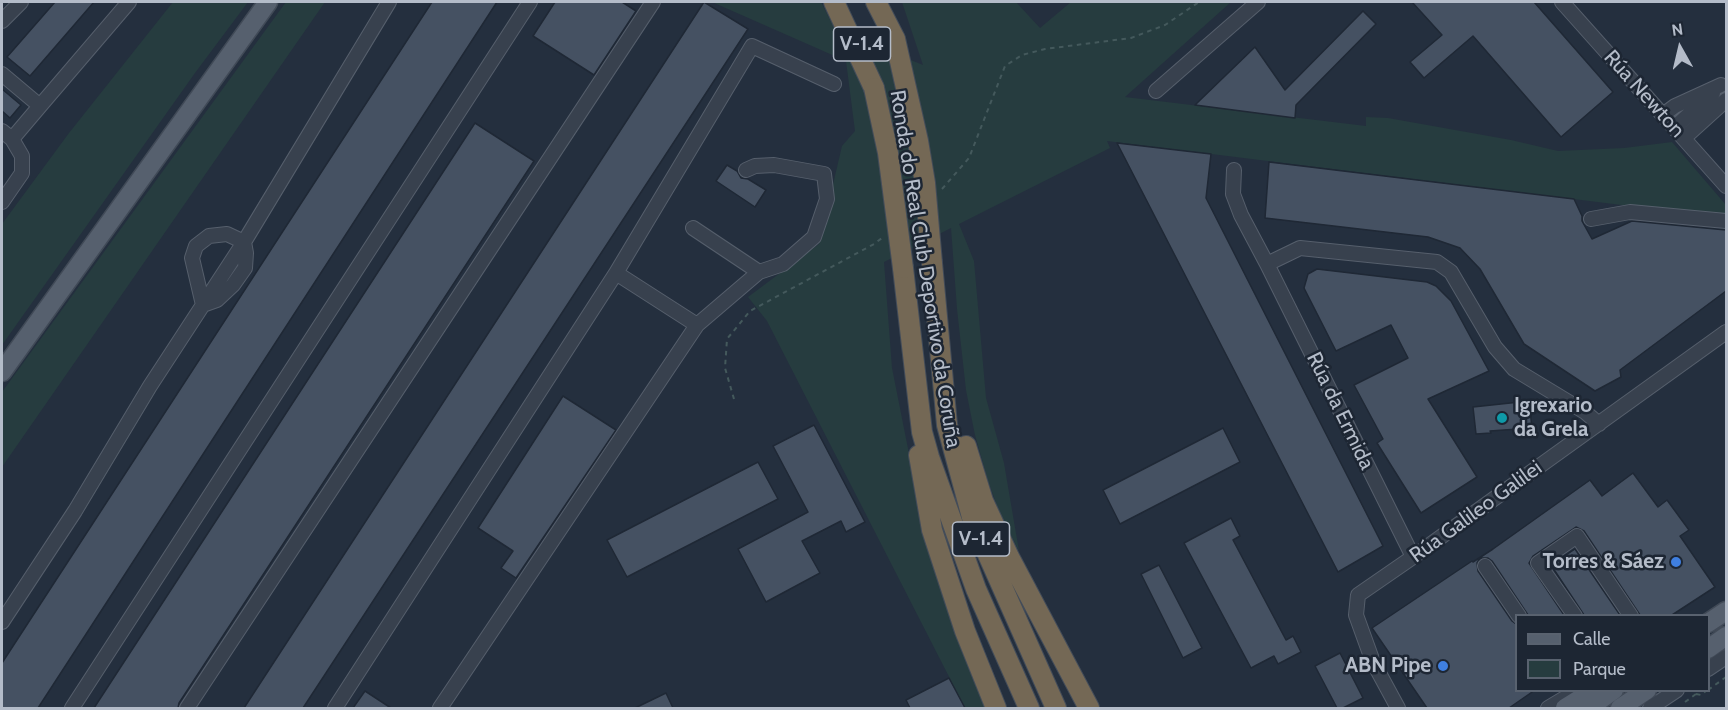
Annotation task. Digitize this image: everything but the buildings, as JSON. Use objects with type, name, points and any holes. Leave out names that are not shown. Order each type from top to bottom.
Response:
[{"type":"highway","points":[[834,2],[874,88]]},
{"type":"highway","name":"Ronda do Real Club Deportivo da Coruña","points":[[846,2],[858,28],[888,153],[922,432],[976,589],[1029,708]]},
{"type":"highway","name":"Ronda do Real Club Deportivo da Coruña","points":[[876,2],[895,39],[925,183],[946,425],[973,520],[1056,708]]},
{"type":"highway","points":[[888,2],[895,39]]},
{"type":"highway","points":[[940,360],[983,501],[1009,557],[1089,708]]},
{"type":"highway","points":[[922,432],[918,460],[932,530],[965,631],[996,708]]},
{"type":"main road","points":[[2,372],[268,2]]},
{"type":"main road","points":[[1710,648],[1726,636]]},
{"type":"main road","points":[[1571,696],[1586,692]]},
{"type":"main road","points":[[1589,708],[1611,692]]},
{"type":"main road","points":[[1620,708],[1644,692]]},
{"type":"street","points":[[2,21],[21,2]]},
{"type":"street","points":[[2,202],[22,172],[22,156],[7,135],[40,106],[129,2]]},
{"type":"street","points":[[2,622],[75,511],[150,386],[244,242],[389,2]]},
{"type":"street","points":[[72,708],[530,2]]},
{"type":"street","points":[[187,708],[653,2]]},
{"type":"street","points":[[1156,91],[1258,2]]},
{"type":"street","name":"Rúa Newton","points":[[1562,2],[1726,186]]},
{"type":"street","points":[[335,708],[616,273],[752,46],[834,84]]},
{"type":"street","points":[[2,75],[40,106]]},
{"type":"street","points":[[1663,115],[1675,106],[1721,85],[1697,109],[1679,133]]},
{"type":"street","points":[[1679,133],[1726,100]]},
{"type":"street","points":[[440,708],[697,326],[759,272],[783,264],[814,237],[828,199],[824,174],[774,165],[755,166],[747,170]]},
{"type":"street","name":"Rúa da Ermida","points":[[1234,170],[1233,194],[1240,214],[1413,558]]},
{"type":"street","points":[[1591,219],[1630,212],[1726,221]]},
{"type":"street","points":[[693,228],[759,272]]},
{"type":"street","points":[[203,304],[192,258],[196,246],[208,236],[227,234],[244,242]]},
{"type":"street","points":[[1267,264],[1300,248],[1437,262],[1450,272],[1495,347],[1514,369],[1585,412],[1599,424]]},
{"type":"street","points":[[616,273],[697,326]]},
{"type":"street","name":"Rúa Galileo Galilei","points":[[1398,708],[1373,662],[1356,615],[1358,595],[1413,558],[1726,332]]},
{"type":"street","points":[[1574,614],[1538,563],[1577,536],[1630,614]]},
{"type":"street","points":[[1485,566],[1518,614]]},
{"type":"street","points":[[1710,656],[1726,645]]},
{"type":"street","points":[[1710,668],[1726,657]]},
{"type":"street","points":[[1636,708],[1658,692]]},
{"type":"street","points":[[1650,708],[1674,692]]},
{"type":"street","points":[[1548,708],[1571,696]]},
{"type":"path","points":[[1710,689],[1726,677]]},
{"type":"path","points":[[1682,704],[1696,692]]},
{"type":"green space","points":[[173,2],[248,2],[2,345],[2,224],[69,133]]},
{"type":"green space","points":[[286,2],[325,2],[2,467],[2,392]]},
{"type":"green space","points":[[712,2],[821,2],[835,29],[923,65],[902,2],[1016,2],[1040,28],[1071,2],[1231,2],[1125,97],[1366,126],[1366,117],[1388,118],[1511,140],[1558,151],[1624,148],[1672,142],[1726,205],[1726,218],[1107,141],[1110,148],[959,224],[974,261],[986,398],[1004,463],[1019,551],[1000,514],[975,435],[966,390],[951,228],[884,262],[892,368],[923,524],[943,597],[967,661],[988,708],[965,708],[767,321],[748,297],[819,244],[842,146],[855,131],[846,61]]},
{"type":"place","name":"Igrexario da Grela","points":[[1502,418]]},
{"type":"place","name":"Torres & Sáez","points":[[1676,562]]},
{"type":"place","name":"ABN Pipe","points":[[1443,666]]}]
